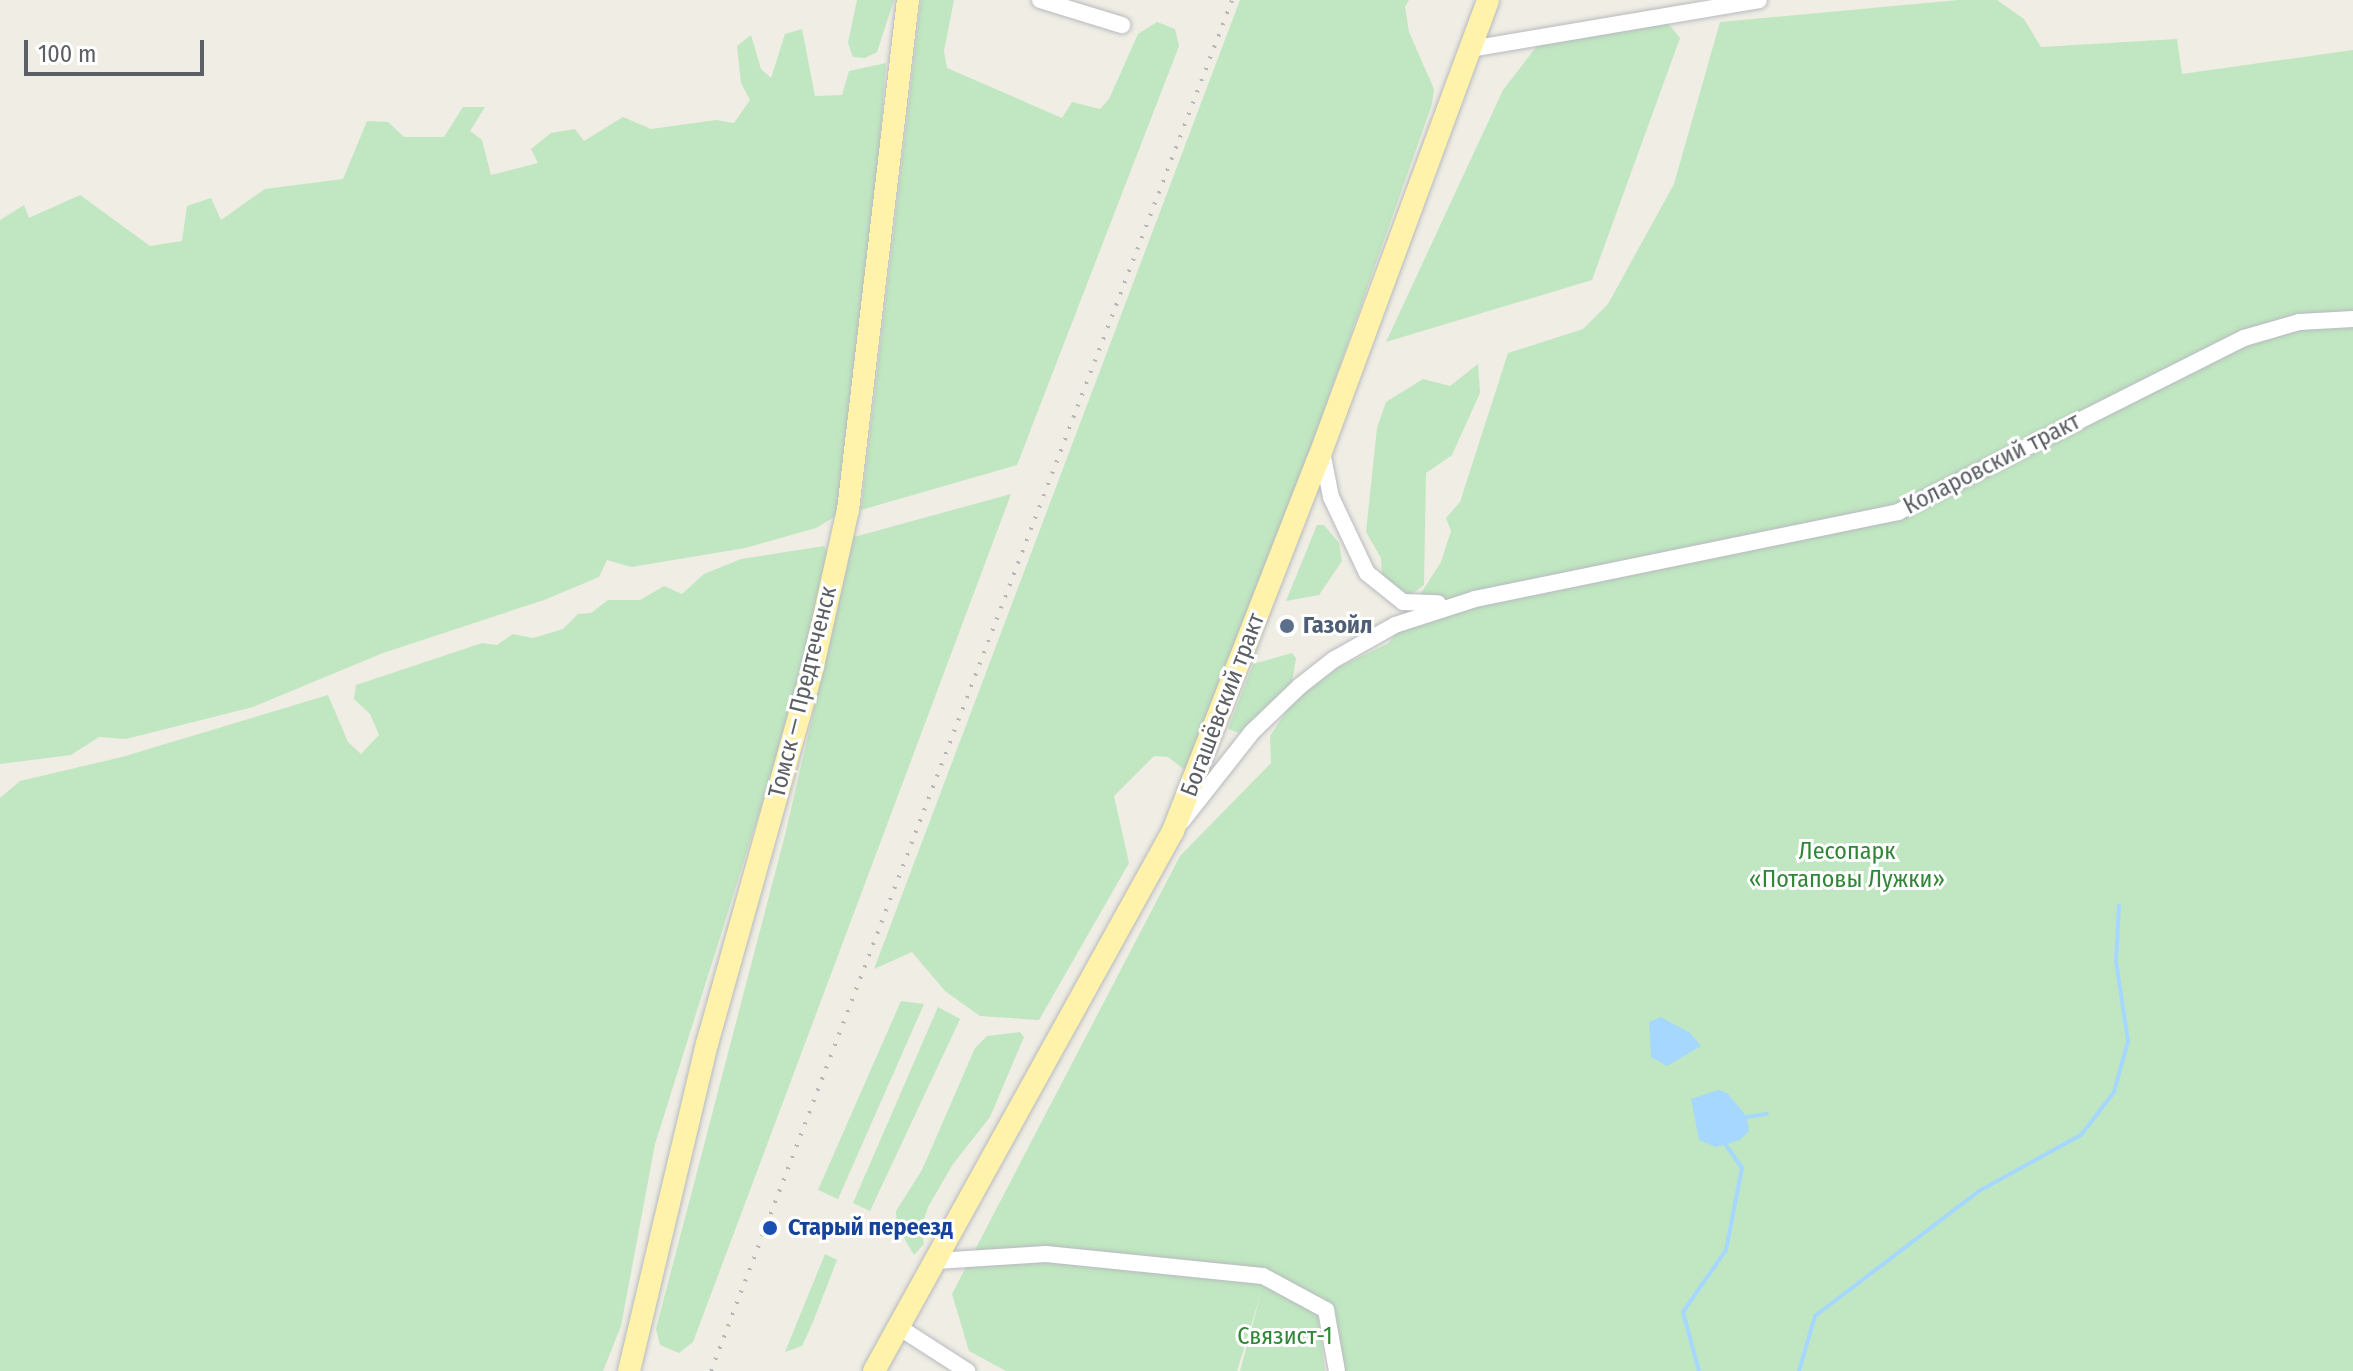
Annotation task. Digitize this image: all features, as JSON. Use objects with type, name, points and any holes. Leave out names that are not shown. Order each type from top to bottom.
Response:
[{"type":"main road","name":"Томск — Предтеченск","points":[[629,1371],[707,1044],[813,666],[848,510],[908,0]]},
{"type":"main road","name":"Богашёвский тракт","points":[[874,1371],[1173,831],[1209,746],[1322,450],[1488,0]]},
{"type":"street","points":[[1040,0],[1122,25]]},
{"type":"street","points":[[1470,49],[1687,6],[1759,0]]},
{"type":"street","name":"Коларовский тракт","points":[[1475,599],[1898,512],[2244,338],[2299,322],[2353,319]]},
{"type":"street","points":[[1322,450],[1331,497],[1356,559],[1400,612],[1395,625]]},
{"type":"street","points":[[1305,494],[1322,491],[1331,497]]},
{"type":"street","points":[[1386,593],[1421,605],[1475,599]]},
{"type":"street","points":[[1173,831],[1231,759],[1300,686],[1333,660],[1395,625],[1475,599]]},
{"type":"street","points":[[1209,746],[1215,760],[1231,759]]},
{"type":"street","points":[[936,1261],[1046,1254],[1263,1276],[1326,1310],[1337,1371]]},
{"type":"street","points":[[900,1328],[967,1371]]},
{"type":"green space","points":[[857,0],[894,0],[877,52],[865,58],[853,57],[848,43]]},
{"type":"green space","points":[[921,0],[954,0],[944,51],[947,68],[1062,118],[1072,102],[1100,109],[1109,99],[1138,34],[1157,22],[1175,29],[1179,46],[1017,465],[861,510]]},
{"type":"green space","points":[[1240,0],[1409,0],[1405,7],[1409,32],[1434,89],[1432,104],[1295,493],[1186,771],[1168,757],[1154,756],[1114,796],[1129,863],[1039,1020],[980,1016],[945,991],[912,952],[874,969]]},
{"type":"green space","name":"Лесопарк «Потаповы Лужки»","points":[[1958,0],[1997,0],[2024,19],[2041,47],[2177,39],[2182,74],[2353,50],[2353,1371],[1329,1371],[1318,1312],[1325,1371],[1240,1371],[1261,1293],[1237,1371],[1006,1371],[969,1351],[952,1294],[1180,856],[1271,763],[1270,736],[1293,701],[1339,667],[1389,643],[1441,562],[1451,531],[1446,518],[1460,502],[1508,353],[1583,329],[1608,304],[1674,184],[1720,22]]},
{"type":"green space","points":[[1667,22],[1680,38],[1592,280],[1386,342],[1503,90],[1537,46]]},
{"type":"green space","points":[[802,29],[815,96],[842,95],[849,71],[886,63],[864,348],[841,513],[816,528],[745,548],[631,567],[607,560],[599,577],[544,600],[383,653],[253,707],[126,739],[99,737],[71,755],[0,764],[0,220],[24,205],[29,218],[80,195],[150,246],[182,241],[187,206],[211,198],[221,220],[265,189],[343,179],[367,121],[388,122],[404,137],[444,137],[463,107],[485,107],[470,131],[482,140],[491,175],[538,163],[531,149],[551,133],[575,129],[584,141],[623,117],[651,129],[716,120],[734,123],[750,100],[741,83],[737,46],[751,35],[761,69],[771,78],[785,34]]},
{"type":"green space","points":[[1478,364],[1480,393],[1452,455],[1426,473],[1424,585],[1408,597],[1382,577],[1381,558],[1366,532],[1377,428],[1386,402],[1423,379],[1450,386]]},
{"type":"green space","points":[[1011,494],[693,1342],[679,1353],[660,1345],[656,1329],[786,831],[854,537]]},
{"type":"green space","points":[[1317,525],[1324,525],[1339,543],[1342,561],[1319,595],[1286,601]]},
{"type":"green space","points":[[824,546],[830,560],[806,664],[655,1144],[621,1326],[603,1371],[0,1371],[0,798],[20,781],[122,757],[328,695],[348,742],[361,754],[379,735],[370,714],[354,699],[356,685],[482,643],[497,645],[513,634],[533,638],[563,629],[578,614],[591,613],[608,600],[640,600],[664,586],[682,594],[704,574],[741,559]]},
{"type":"green space","points":[[1292,653],[1296,658],[1292,682],[1239,733],[1228,729],[1253,664]]},
{"type":"green space","points":[[901,1001],[924,1004],[838,1199],[818,1190]]},
{"type":"green space","points":[[938,1007],[960,1019],[870,1211],[853,1203]]},
{"type":"green space","points":[[1020,1032],[1024,1037],[990,1117],[953,1164],[928,1207],[921,1229],[924,1244],[914,1255],[897,1226],[896,1211],[922,1170],[975,1048],[987,1036]]},
{"type":"green space","points":[[825,1254],[837,1260],[813,1322],[802,1346],[785,1352]]},
{"type":"water","points":[[1661,1017],[1690,1033],[1701,1046],[1667,1066],[1651,1057],[1649,1022]]},
{"type":"water","points":[[1718,1090],[1727,1093],[1747,1117],[1749,1131],[1740,1140],[1716,1147],[1699,1140],[1691,1099]]},
{"type":"waterway","points":[[1799,1371],[1815,1316],[1979,1191],[2081,1135],[2114,1092],[2128,1041],[2116,962],[2119,906]]},
{"type":"waterway","points":[[1747,1117],[1767,1114]]},
{"type":"waterway","points":[[1699,1371],[1683,1312],[1726,1250],[1742,1168],[1725,1144]]},
{"type":"railway","points":[[711,1371],[1232,0]]},
{"type":"place","name":"Газойл","points":[[1287,626]]},
{"type":"place","name":"Старый переезд","points":[[770,1228]]},
{"type":"park label","name":"Связист-1","points":[[1285,1337]]}]
